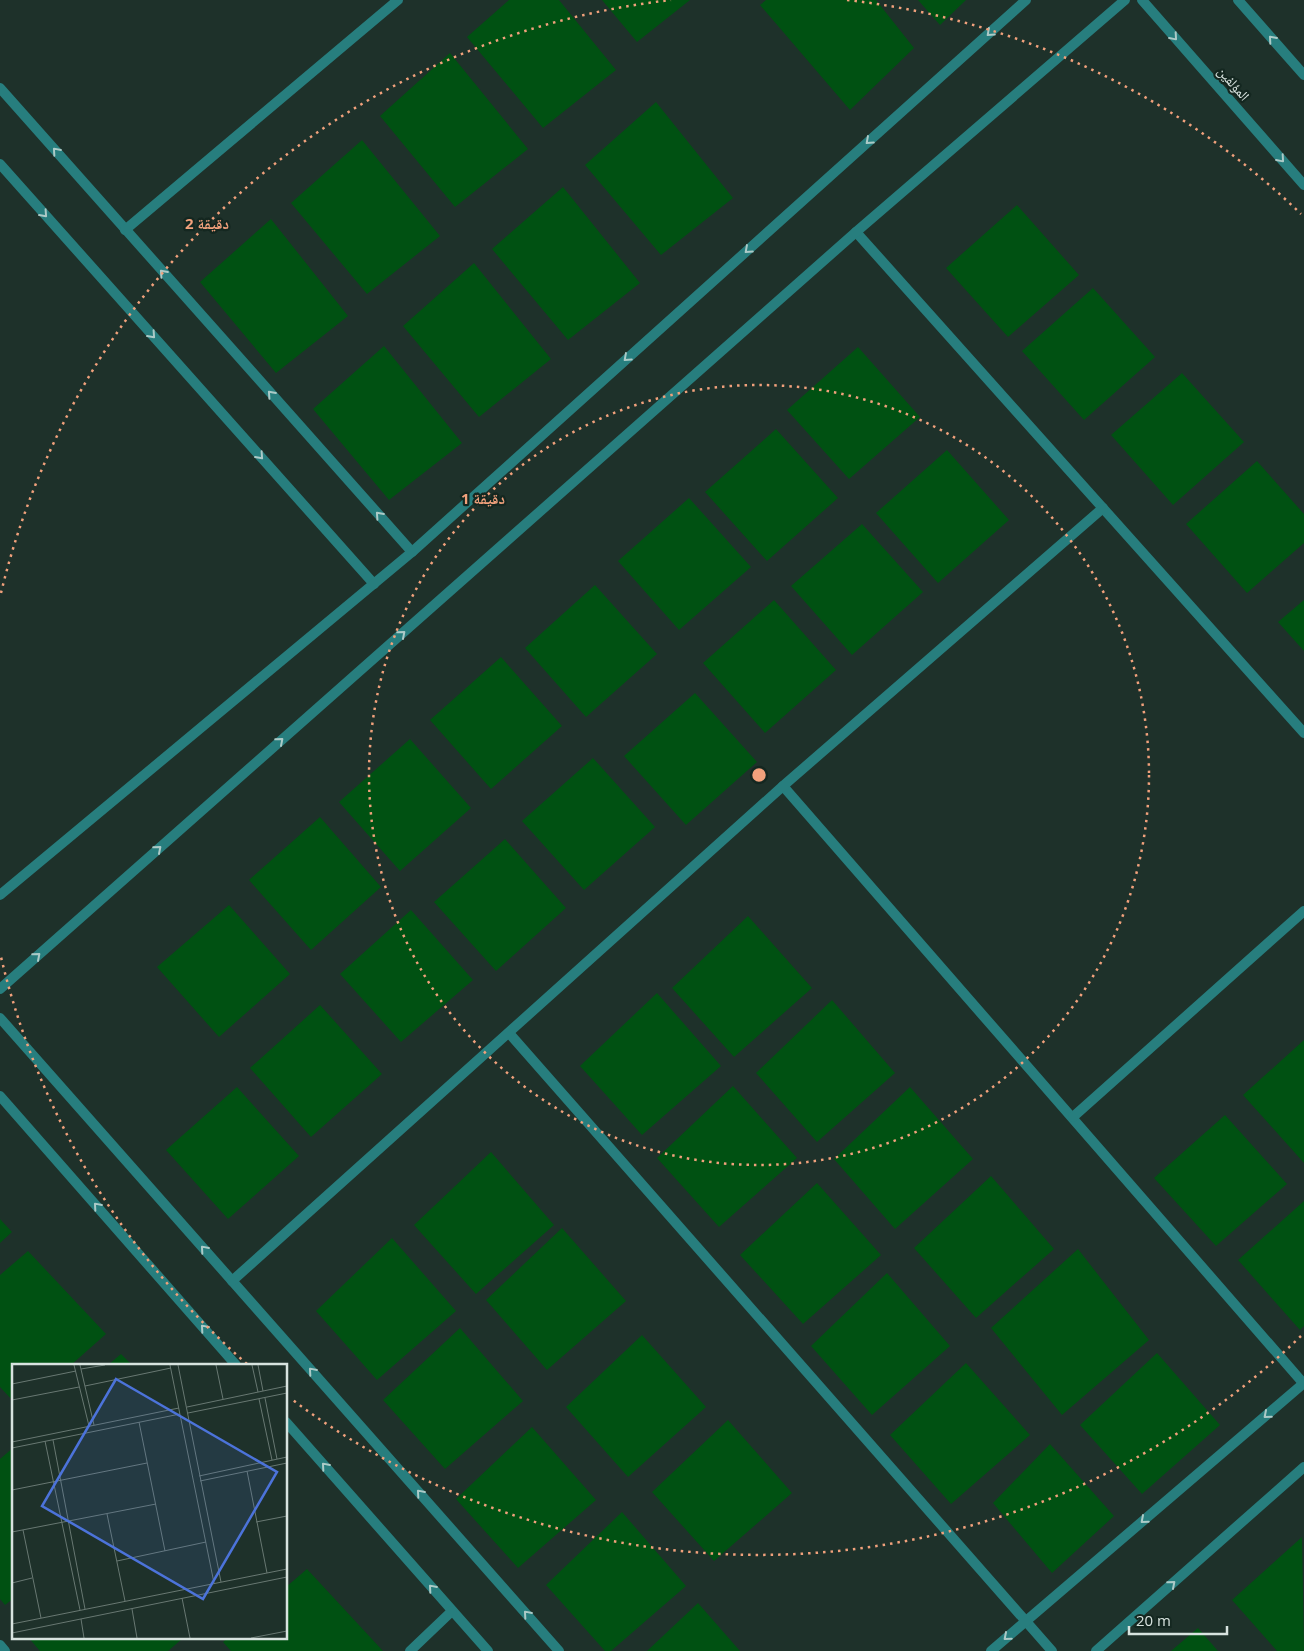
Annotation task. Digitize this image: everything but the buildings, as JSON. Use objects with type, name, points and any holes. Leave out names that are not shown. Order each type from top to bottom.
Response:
[{"type":"street","points":[[125,230],[398,0]]},
{"type":"street","points":[[0,895],[412,552],[1026,0]]},
{"type":"street","points":[[0,989],[856,232],[1125,0]]},
{"type":"street","name":"المؤلفين","points":[[1142,0],[1304,185]]},
{"type":"street","points":[[1238,0],[1304,75]]},
{"type":"street","points":[[0,88],[412,552]]},
{"type":"street","points":[[0,164],[374,584]]},
{"type":"street","points":[[856,232],[1304,733]]},
{"type":"street","points":[[232,1280],[783,786],[1103,508]]},
{"type":"street","points":[[783,786],[1304,1384],[991,1651]]},
{"type":"street","points":[[1073,1117],[1304,910]]},
{"type":"street","points":[[0,1018],[560,1651]]},
{"type":"street","points":[[509,1033],[1052,1651]]},
{"type":"street","points":[[0,1096],[235,1364]]},
{"type":"street","points":[[288,1424],[484,1650]]},
{"type":"street","points":[[1096,1651],[1304,1467]]},
{"type":"street","points":[[410,1651],[452,1611]]},
{"type":"street","points":[[0,1646],[5,1651]]}]
